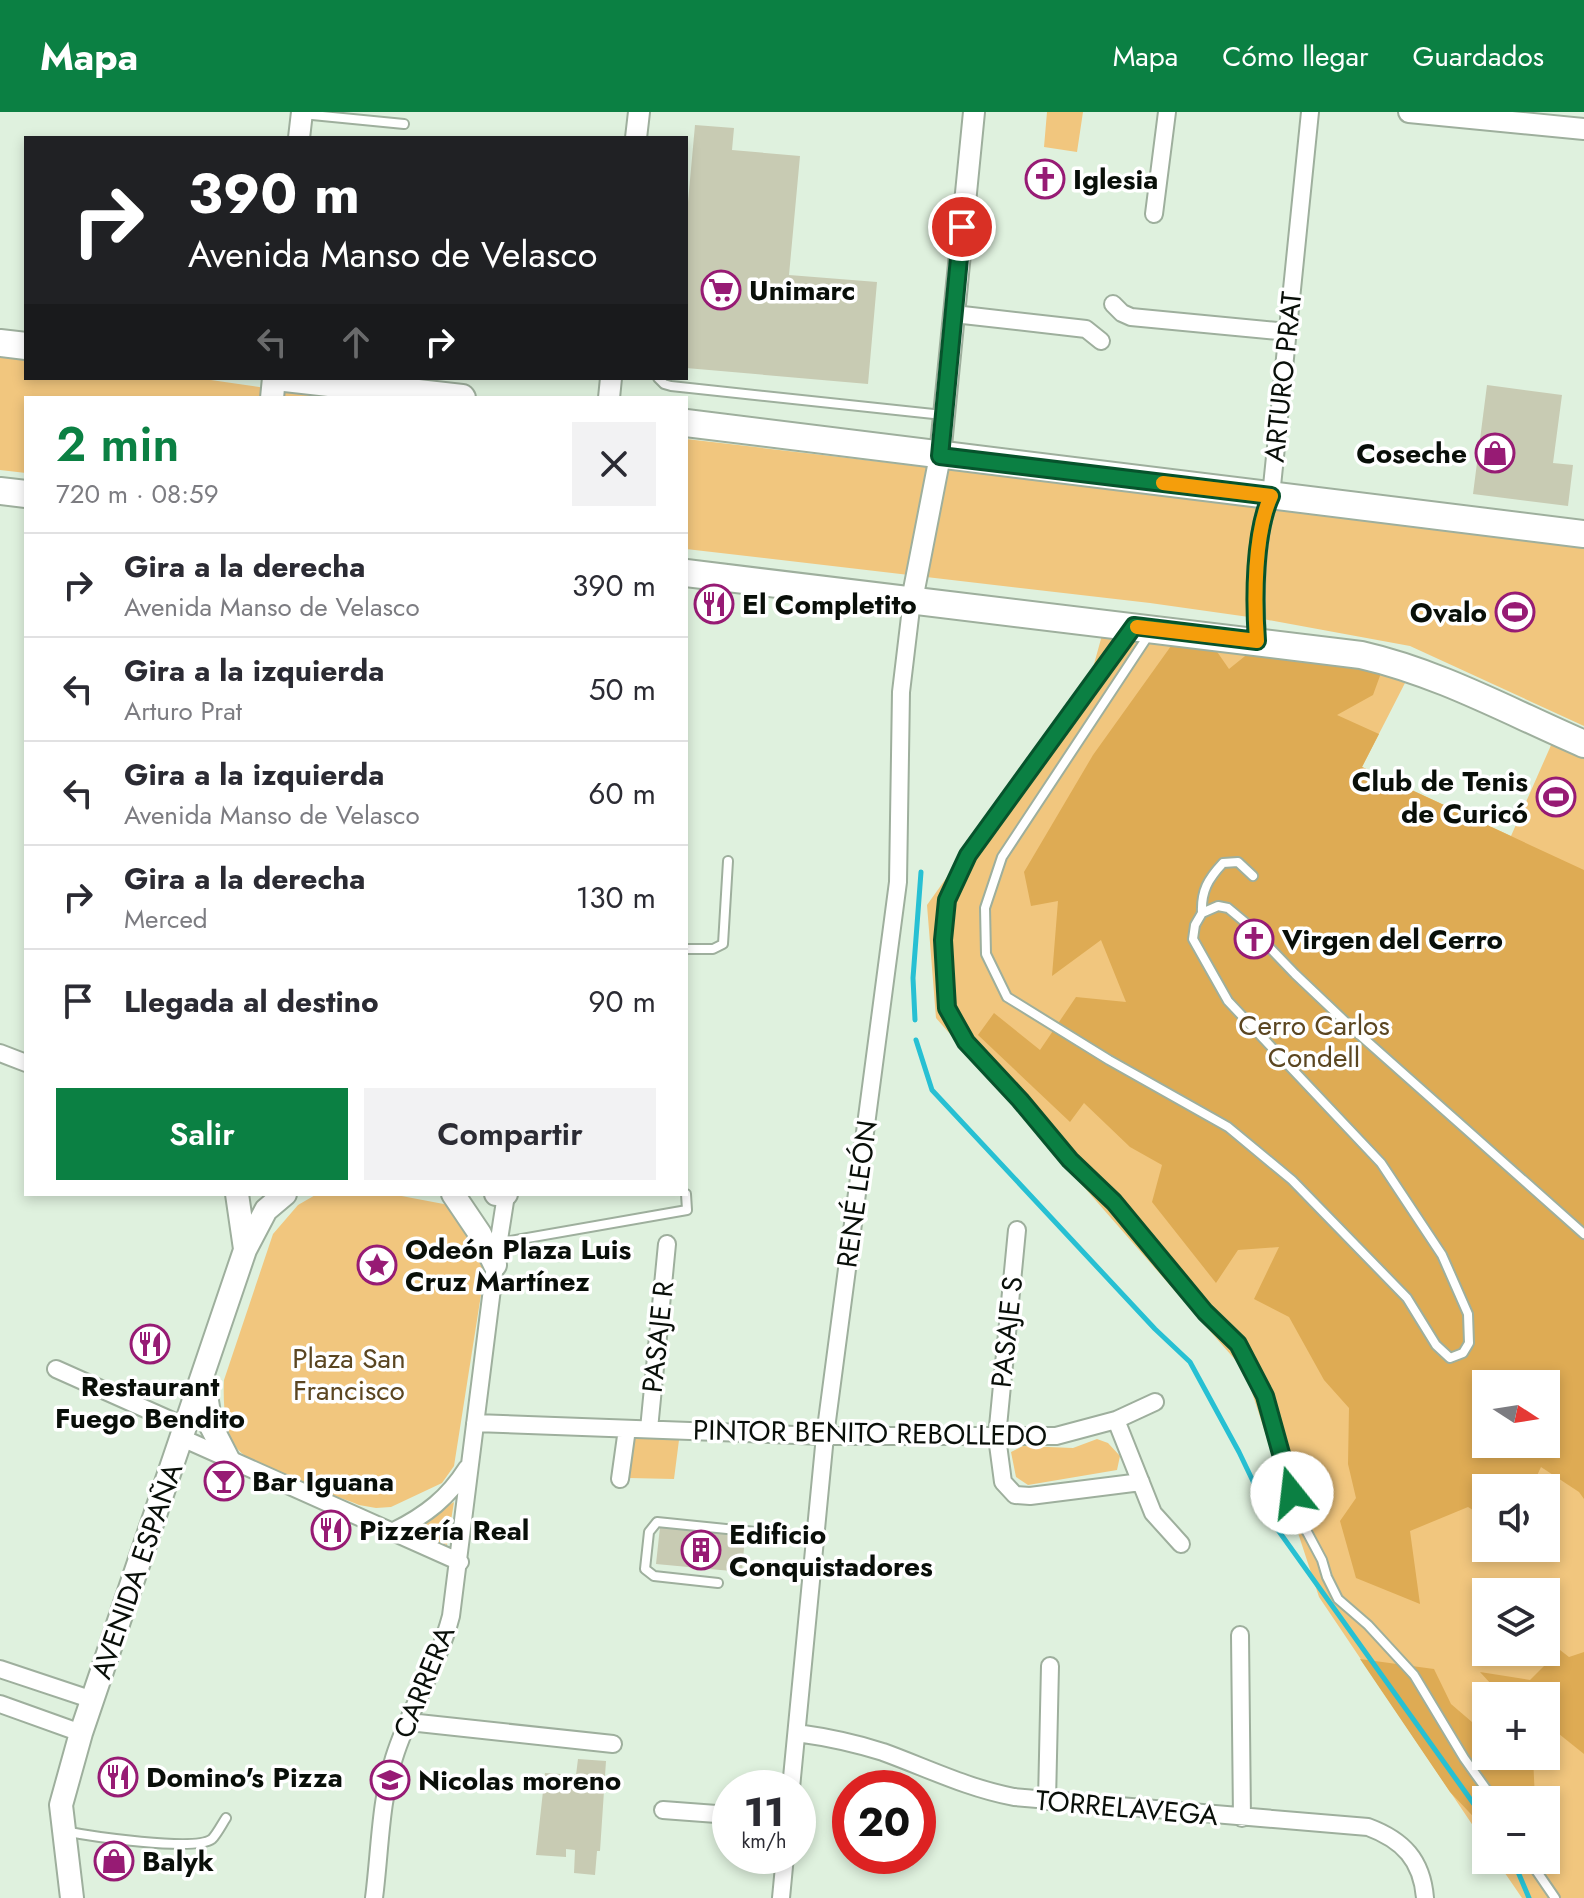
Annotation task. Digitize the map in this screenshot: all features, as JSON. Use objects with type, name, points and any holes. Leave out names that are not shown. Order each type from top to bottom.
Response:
[{"type":"main road","points":[[0,343],[24,346]]},
{"type":"main road","points":[[274,396],[286,380]]},
{"type":"main road","points":[[318,380],[377,384],[450,396]]},
{"type":"main road","points":[[688,423],[1584,534]]},
{"type":"main road","points":[[0,491],[24,494]]},
{"type":"main road","points":[[688,573],[1361,655],[1418,670],[1584,744]]},
{"type":"main road","name":"AVENIDA ESPAÑA","points":[[237,1196],[245,1250]]},
{"type":"main road","name":"AVENIDA ESPAÑA","points":[[72,1898],[61,1805],[81,1733],[245,1250],[266,1210],[283,1196]]},
{"type":"main road","points":[[454,1196],[496,1254]]},
{"type":"main road","points":[[203,1377],[211,1426],[228,1459]]},
{"type":"street","points":[[636,136],[639,112]]},
{"type":"street","points":[[912,600],[940,456],[974,112]]},
{"type":"street","points":[[1154,214],[1167,112]]},
{"type":"street","name":"ARTURO PRAT","points":[[1257,641],[1254,598],[1264,510],[1271,496],[1310,112]]},
{"type":"street","points":[[1409,112],[1584,129]]},
{"type":"street","points":[[299,136],[302,113]]},
{"type":"street","points":[[1113,304],[1131,317],[1288,332]]},
{"type":"street","points":[[954,314],[1086,329],[1101,341]]},
{"type":"street","name":"RENÉ LEÓN","points":[[793,1770],[825,1436],[898,882],[901,692],[912,600]]},
{"type":"street","points":[[0,1053],[24,1062]]},
{"type":"street","name":"CARRERA","points":[[374,1898],[394,1758],[445,1638],[460,1562],[496,1254],[506,1196]]},
{"type":"street","name":"PASAJE S","points":[[1017,1230],[997,1437],[1003,1482],[1015,1495],[1030,1496],[1141,1482]]},
{"type":"street","name":"PASAJE R","points":[[649,1429],[667,1244]]},
{"type":"street","points":[[56,1369],[184,1432],[228,1459],[460,1562]]},
{"type":"street","name":"PINTOR BENITO REBOLLEDO","points":[[475,1423],[825,1436],[1056,1436],[1116,1420],[1155,1402]]},
{"type":"street","points":[[1116,1420],[1153,1513],[1181,1544]]},
{"type":"street","points":[[620,1479],[627,1429]]},
{"type":"street","points":[[394,1531],[439,1504],[470,1465]]},
{"type":"street","points":[[1240,1635],[1242,1818]]},
{"type":"street","points":[[1047,1801],[1050,1666]]},
{"type":"street","points":[[0,1669],[93,1700]]},
{"type":"street","points":[[0,1704],[81,1733]]},
{"type":"street","points":[[409,1722],[613,1744]]},
{"type":"street","name":"TORRELAVEGA","points":[[797,1733],[827,1737],[880,1751],[985,1791],[1047,1801],[1354,1824],[1382,1832],[1401,1844],[1415,1859],[1423,1876],[1425,1898]]},
{"type":"street","points":[[663,1810],[712,1814]]},
{"type":"street","points":[[781,1898],[783,1874]]},
{"type":"lane","points":[[302,113],[404,124]]},
{"type":"lane","points":[[660,380],[671,386],[944,416]]},
{"type":"lane","points":[[1144,627],[1002,857],[985,908],[986,954],[1007,997],[1109,1060],[1228,1127],[1265,1157],[1341,1228],[1407,1298],[1436,1345],[1450,1358],[1463,1353],[1469,1343],[1468,1314],[1442,1255],[1381,1163],[1228,1001],[1193,939],[1195,925],[1202,913],[1201,896],[1209,878],[1223,863],[1238,862],[1253,876]]},
{"type":"lane","points":[[1144,627],[968,855],[947,900],[943,940],[947,1008],[966,1042],[1070,1160],[1114,1202],[1205,1312],[1238,1344],[1265,1396],[1292,1493],[1338,1599],[1368,1625],[1414,1675],[1484,1786]]},
{"type":"lane","points":[[688,949],[713,949],[723,944],[728,861]]},
{"type":"lane","points":[[1202,913],[1218,906],[1228,908],[1246,923],[1352,1028],[1584,1234]]},
{"type":"lane","points":[[496,1254],[687,1210],[686,1196]]},
{"type":"lane","points":[[718,1583],[654,1576],[645,1569],[649,1532],[657,1522],[815,1539]]},
{"type":"lane","points":[[64,1831],[97,1837],[194,1845],[211,1840],[226,1818]]},
{"type":"lane","points":[[1539,1874],[1555,1898]]},
{"type":"green space","points":[[1047,112],[1083,112],[1077,152],[1044,147]]},
{"type":"green space","points":[[0,353],[24,355],[24,380],[211,380],[322,396],[24,396],[24,473],[0,470]]},
{"type":"green space","points":[[688,439],[1584,544],[1584,726],[1410,646],[1263,619],[688,549]]},
{"type":"green space","name":"Cerro Carlos Condell","points":[[1104,628],[1364,666],[1405,683],[1362,767],[1511,836],[1552,743],[1584,759],[1584,1898],[1522,1898],[1506,1874],[1560,1874],[1560,1786],[1472,1786],[1472,1824],[1319,1597],[1245,1371],[936,1018],[927,905],[1091,675]]},
{"type":"green space","name":"Cerro Carlos Condell","points":[[1176,639],[1211,643],[1229,669],[1255,648],[1316,653],[1381,673],[1373,695],[1337,715],[1379,734],[1362,767],[1584,870],[1584,1499],[1560,1480],[1560,1474],[1552,1474],[1541,1467],[1538,1474],[1472,1474],[1472,1509],[1468,1507],[1410,1531],[1420,1604],[1356,1578],[1340,1521],[1356,1498],[1348,1464],[1349,1408],[1324,1380],[1289,1317],[1254,1299],[1279,1247],[1238,1250],[1216,1283],[1152,1202],[1162,1165],[1130,1147],[1084,1103],[1070,1122],[978,1035],[994,1013],[1040,1050],[1076,997],[1126,1002],[1101,940],[1052,976],[1058,901],[1031,906],[1024,872],[1093,755]]},
{"type":"green space","name":"Plaza San Francisco","points":[[314,1196],[402,1196],[449,1205],[463,1219],[482,1265],[483,1282],[454,1466],[442,1483],[391,1507],[359,1505],[258,1464],[236,1447],[227,1424],[224,1380],[273,1234],[298,1205]]},
{"type":"green space","points":[[633,1436],[679,1440],[674,1479],[629,1478]]},
{"type":"green space","points":[[1097,1439],[1108,1443],[1120,1456],[1117,1470],[1028,1485],[1016,1477],[1011,1452],[1023,1446],[1073,1448]]},
{"type":"green space","points":[[454,1502],[447,1545],[408,1530]]},
{"type":"green space","points":[[1560,1650],[1569,1657],[1584,1652],[1584,1754],[1560,1735],[1560,1682],[1489,1682],[1480,1672],[1530,1680],[1544,1666],[1560,1666]]},
{"type":"green space","points":[[1360,1659],[1434,1669],[1451,1704],[1472,1722],[1472,1770],[1534,1770],[1534,1786],[1472,1786],[1472,1815],[1450,1792]]},
{"type":"building","points":[[695,125],[734,128],[732,150],[800,156],[789,275],[877,282],[868,384],[688,368],[688,202]]},
{"type":"building","points":[[1487,385],[1562,395],[1553,463],[1573,465],[1568,506],[1473,494]]},
{"type":"building","name":"Edificio Conquistadores","points":[[660,1527],[745,1536],[742,1572],[656,1564]]},
{"type":"building","points":[[578,1759],[606,1761],[600,1851],[597,1851],[595,1875],[574,1873],[575,1850],[566,1849],[566,1857],[536,1855],[545,1773],[576,1775]]},
{"type":"waterway","points":[[915,1020],[913,978],[921,872]]},
{"type":"waterway","points":[[916,1040],[932,1090],[1155,1329],[1190,1362],[1273,1523],[1472,1801]]},
{"type":"waterway","points":[[1519,1874],[1529,1898]]},
{"type":"slow traffic","points":[[1137,627],[1257,641],[1254,598],[1264,510],[1271,496],[1163,483]]},
{"type":"place","name":"Iglesia","points":[[1045,179]]},
{"type":"place","name":"Unimarc","points":[[721,290]]},
{"type":"place","name":"Coseche","points":[[1495,453]]},
{"type":"place","name":"El Completito","points":[[714,604]]},
{"type":"place","name":"Ovalo","points":[[1515,612]]},
{"type":"place","name":"Club de Tenis de Curicó","points":[[1556,797]]},
{"type":"place","name":"Virgen del Cerro","points":[[1254,939]]},
{"type":"place","name":"Odeón Plaza Luis Cruz Martínez","points":[[377,1265]]},
{"type":"place","name":"Restaurant Fuego Bendito","points":[[150,1344]]},
{"type":"place","name":"Bar Iguana","points":[[224,1481]]},
{"type":"place","name":"Pizzería Real","points":[[331,1530]]},
{"type":"place","name":"Edificio Conquistadores","points":[[701,1550]]},
{"type":"place","name":"Domino's Pizza","points":[[118,1777]]},
{"type":"place","name":"Nicolas moreno","points":[[390,1780]]},
{"type":"place","name":"Balyk","points":[[114,1861]]},
{"type":"route","points":[[962,227],[940,456],[1271,496],[1264,510],[1254,598],[1257,641],[1134,626],[968,855],[947,900],[943,940],[947,1008],[966,1042],[1070,1160],[1125,1214],[1205,1312],[1238,1344],[1265,1396],[1292,1493]]}]
